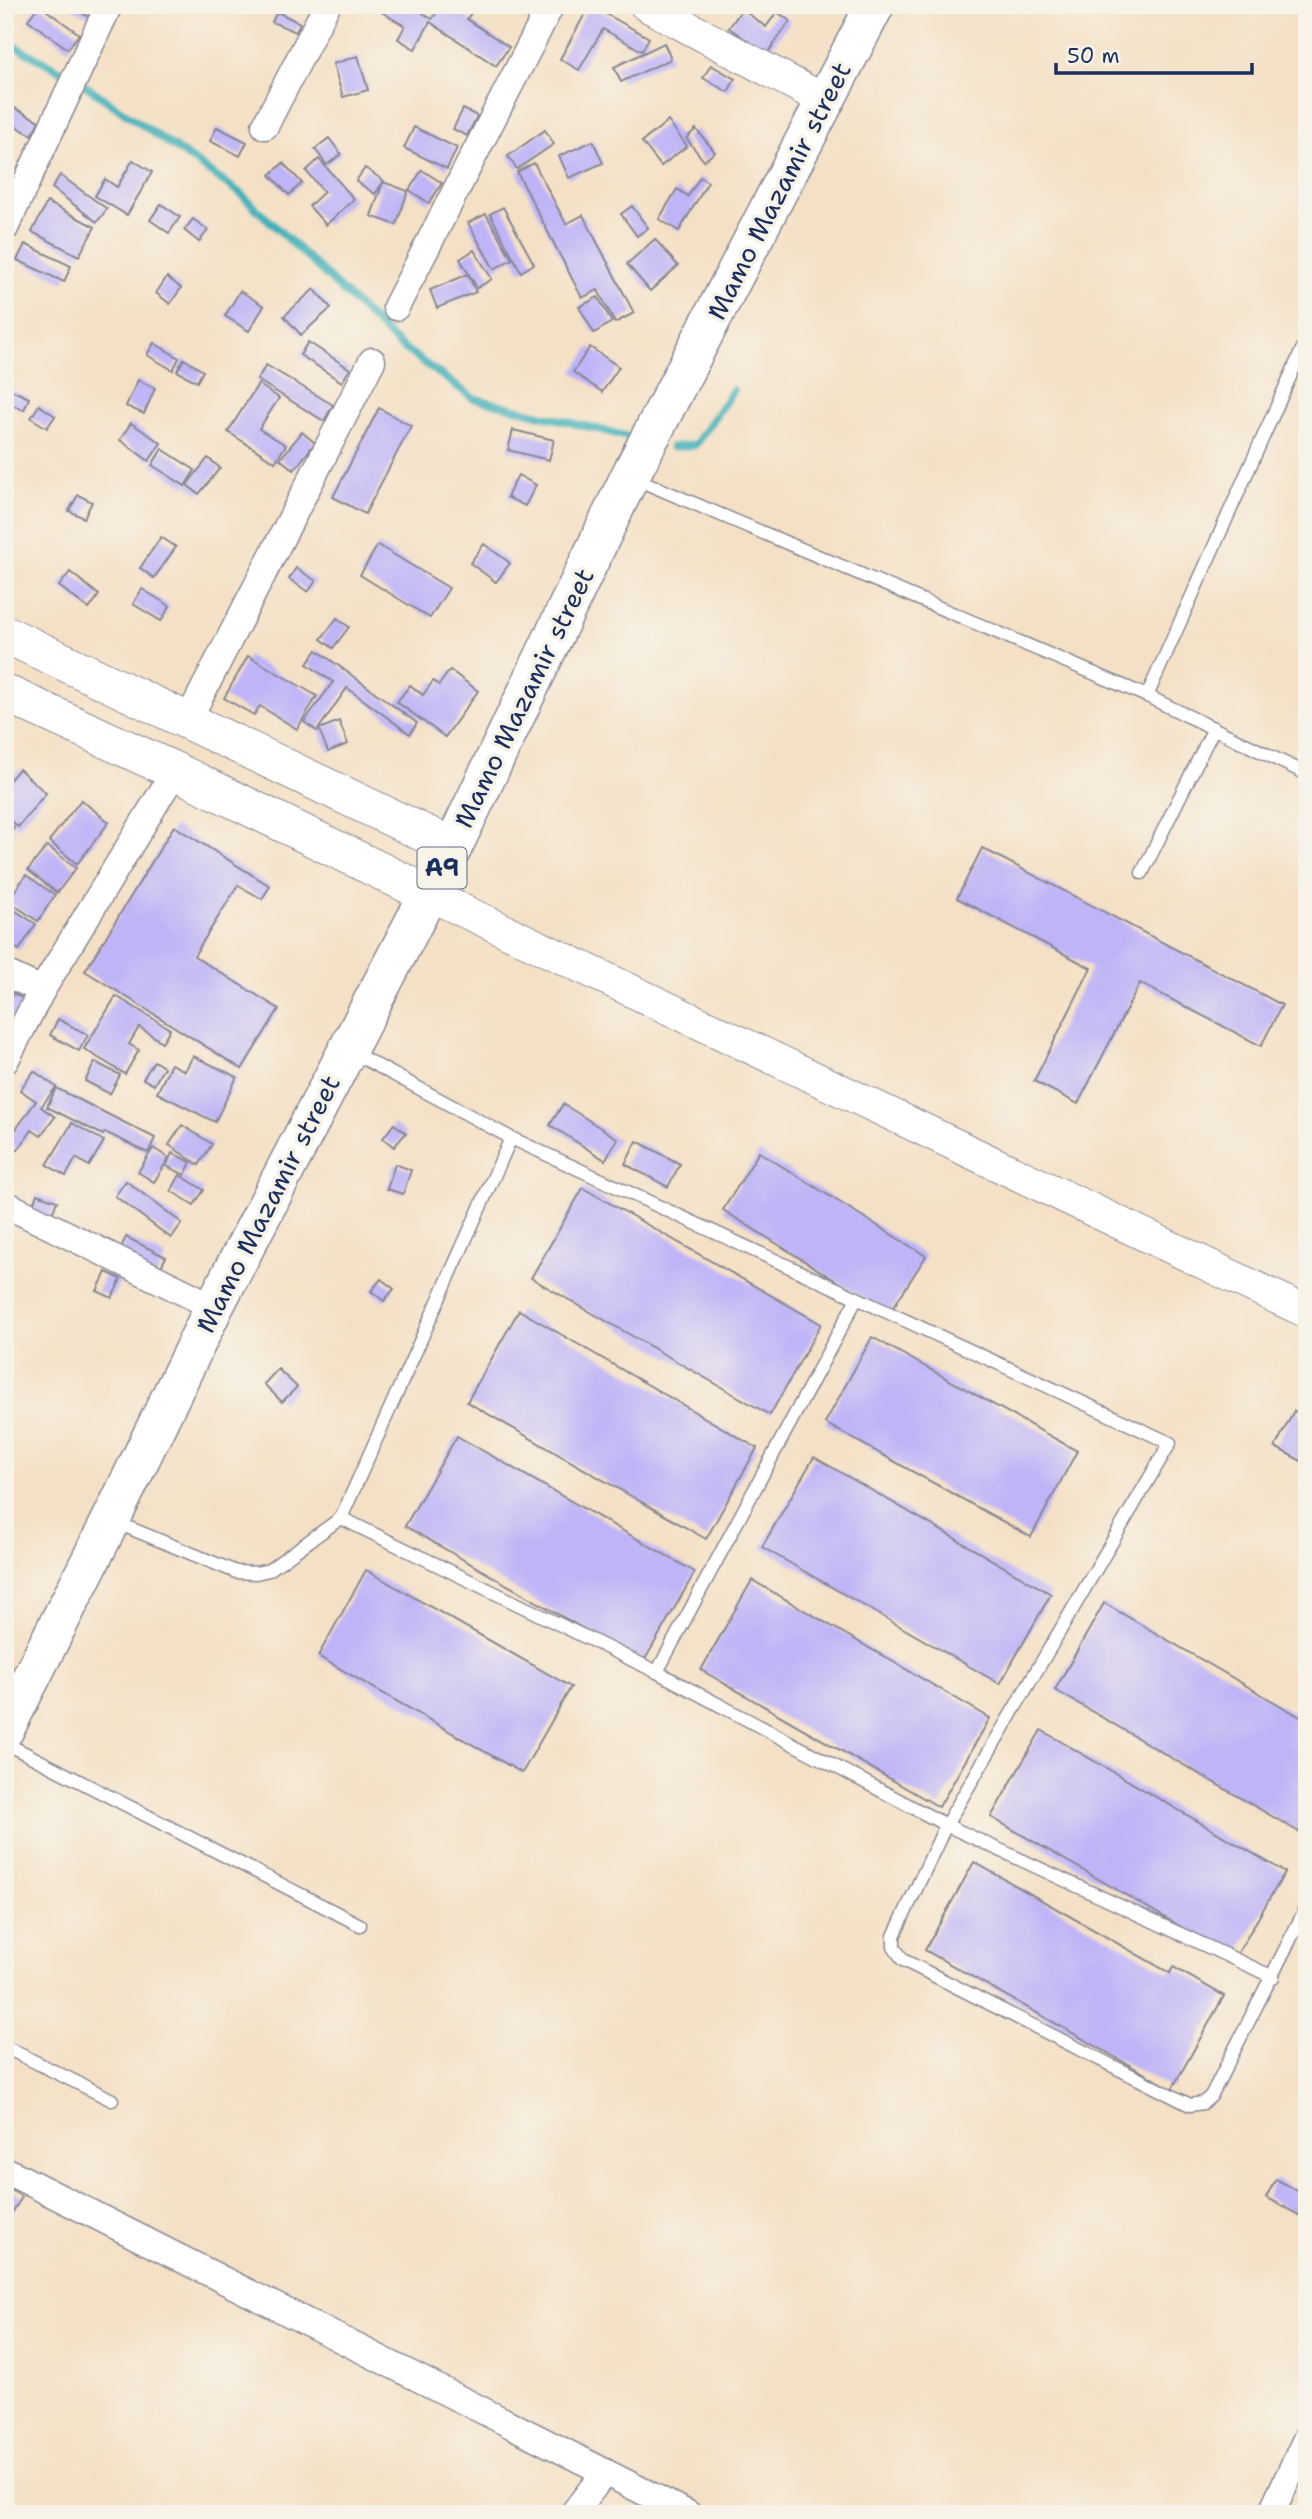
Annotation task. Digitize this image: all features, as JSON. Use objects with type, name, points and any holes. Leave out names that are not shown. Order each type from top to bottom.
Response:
[{"type":"main road","name":"Mamo Mazamir street","points":[[5,1729],[111,1520],[214,1307],[453,847],[630,476],[875,5]]},
{"type":"main road","points":[[5,635],[453,847]]},
{"type":"main road","points":[[5,693],[175,771],[428,894]]},
{"type":"street","points":[[5,228],[109,5]]},
{"type":"street","points":[[265,127],[327,5]]},
{"type":"street","points":[[396,307],[551,5]]},
{"type":"street","points":[[646,5],[826,101]]},
{"type":"street","points":[[188,720],[372,361]]},
{"type":"street","points":[[5,1061],[42,990],[175,771]]},
{"type":"street","points":[[428,894],[1307,1312]]},
{"type":"street","points":[[5,973],[42,990]]},
{"type":"street","points":[[5,1204],[214,1307]]},
{"type":"street","points":[[5,2170],[688,2514]]},
{"type":"street","points":[[1271,2514],[1307,2437]]},
{"type":"street","points":[[573,2514],[605,2472]]},
{"type":"lane","points":[[1147,696],[1307,339]]},
{"type":"lane","points":[[630,476],[1147,696],[1307,774]]},
{"type":"lane","points":[[1142,873],[1214,729]]},
{"type":"lane","points":[[346,1049],[511,1138],[1170,1443],[946,1825],[894,1936],[894,1947],[903,1960],[1190,2105],[1203,2103],[1211,2096],[1307,1906]]},
{"type":"lane","points":[[111,1520],[236,1573],[256,1573],[284,1562],[341,1518],[511,1138]]},
{"type":"lane","points":[[657,1672],[857,1298]]},
{"type":"lane","points":[[341,1518],[657,1672],[946,1825],[1273,1977]]},
{"type":"lane","points":[[5,1743],[360,1925]]},
{"type":"lane","points":[[5,2047],[112,2100]]},
{"type":"building","points":[[39,5],[79,34],[68,49],[28,20]]},
{"type":"building","points":[[66,5],[97,5],[91,18]]},
{"type":"building","points":[[370,5],[410,5],[432,19],[442,5],[459,5],[471,13],[467,19],[509,47],[496,66],[430,22],[415,49],[398,39],[405,26]]},
{"type":"building","points":[[590,5],[649,38],[642,51],[603,29],[579,70],[560,59]]},
{"type":"building","points":[[742,9],[766,27],[777,12],[790,21],[767,54],[729,28]]},
{"type":"building","points":[[277,12],[300,23],[296,32],[272,22]]},
{"type":"building","points":[[664,43],[671,59],[621,82],[614,67]]},
{"type":"building","points":[[358,56],[368,90],[343,97],[333,64]]},
{"type":"building","points":[[711,65],[735,79],[728,92],[703,78]]},
{"type":"building","points":[[5,103],[39,121],[32,135],[5,121]]},
{"type":"building","points":[[463,109],[477,116],[467,136],[453,129]]},
{"type":"building","points":[[668,121],[687,146],[661,166],[642,142]]},
{"type":"building","points":[[217,127],[247,142],[240,156],[210,141]]},
{"type":"building","points":[[414,127],[457,148],[447,169],[404,148]]},
{"type":"building","points":[[5,128],[14,133],[5,151]]},
{"type":"building","points":[[696,129],[715,152],[704,161],[686,138]]},
{"type":"building","points":[[545,130],[554,144],[517,169],[508,156]]},
{"type":"building","points":[[329,138],[341,154],[327,165],[315,149]]},
{"type":"building","points":[[593,141],[603,163],[569,178],[559,156]]},
{"type":"building","points":[[319,159],[354,199],[326,225],[309,206],[324,192],[306,171]]},
{"type":"building","points":[[133,160],[152,172],[127,215],[95,196],[105,179],[117,187]]},
{"type":"building","points":[[283,163],[302,183],[289,195],[270,175]]},
{"type":"building","points":[[534,163],[566,224],[583,215],[634,313],[615,323],[598,290],[582,298],[517,172]]},
{"type":"building","points":[[365,168],[384,181],[375,194],[356,181]]},
{"type":"building","points":[[422,170],[442,183],[429,203],[409,190]]},
{"type":"building","points":[[60,175],[107,209],[97,222],[52,188]]},
{"type":"building","points":[[700,177],[708,182],[679,231],[659,219],[677,189],[688,196]]},
{"type":"building","points":[[383,182],[408,191],[396,225],[371,216]]},
{"type":"building","points":[[47,202],[95,227],[79,256],[32,232]]},
{"type":"building","points":[[161,204],[180,217],[169,233],[150,220]]},
{"type":"building","points":[[632,206],[648,228],[637,236],[621,214]]},
{"type":"building","points":[[503,207],[534,264],[521,272],[490,214]]},
{"type":"building","points":[[486,214],[512,259],[494,269],[468,223]]},
{"type":"building","points":[[193,219],[208,230],[199,242],[184,230]]},
{"type":"building","points":[[655,239],[678,266],[650,291],[627,264]]},
{"type":"building","points":[[25,244],[71,266],[64,282],[17,260]]},
{"type":"building","points":[[474,250],[492,279],[477,288],[460,259]]},
{"type":"building","points":[[468,274],[476,292],[437,308],[430,290]]},
{"type":"building","points":[[167,277],[181,288],[170,304],[156,293]]},
{"type":"building","points":[[314,289],[331,308],[301,335],[284,316]]},
{"type":"building","points":[[240,291],[264,306],[249,331],[225,316]]},
{"type":"building","points":[[598,297],[612,322],[594,333],[579,307]]},
{"type":"building","points":[[308,342],[350,369],[342,382],[300,355]]},
{"type":"building","points":[[154,343],[179,358],[173,370],[147,355]]},
{"type":"building","points":[[590,347],[619,367],[602,392],[573,372]]},
{"type":"building","points":[[184,359],[203,371],[197,382],[177,371]]},
{"type":"building","points":[[266,365],[333,405],[324,421],[257,380]]},
{"type":"building","points":[[138,380],[155,388],[144,414],[126,406]]},
{"type":"building","points":[[258,384],[279,398],[259,429],[286,445],[275,462],[228,432]]},
{"type":"building","points":[[5,387],[29,398],[24,410],[5,402]]},
{"type":"building","points":[[39,405],[55,416],[47,428],[31,418]]},
{"type":"building","points":[[379,408],[411,426],[365,514],[333,497]]},
{"type":"building","points":[[131,423],[161,443],[149,461],[120,440]]},
{"type":"building","points":[[513,430],[554,440],[549,460],[508,450]]},
{"type":"building","points":[[302,432],[315,443],[294,470],[280,459]]},
{"type":"building","points":[[162,449],[195,470],[185,486],[152,465]]},
{"type":"building","points":[[208,458],[220,468],[199,494],[187,485]]},
{"type":"building","points":[[518,475],[536,485],[525,506],[507,497]]},
{"type":"building","points":[[78,495],[92,502],[84,518],[69,511]]},
{"type":"building","points":[[161,537],[176,547],[154,578],[140,568]]},
{"type":"building","points":[[484,544],[510,563],[496,582],[470,563]]},
{"type":"building","points":[[378,545],[449,588],[430,618],[360,575]]},
{"type":"building","points":[[296,568],[316,581],[308,592],[289,579]]},
{"type":"building","points":[[70,572],[99,595],[89,609],[59,586]]},
{"type":"building","points":[[142,589],[170,606],[161,621],[133,604]]},
{"type":"building","points":[[337,618],[349,627],[333,648],[321,639]]},
{"type":"building","points":[[317,650],[417,723],[410,734],[347,688],[317,731],[304,722],[333,682],[307,664]]},
{"type":"building","points":[[248,656],[317,696],[297,729],[260,706],[254,715],[224,698]]},
{"type":"building","points":[[450,670],[478,691],[445,737],[397,702],[410,685],[423,695],[433,681],[439,685]]},
{"type":"building","points":[[339,721],[348,744],[328,752],[319,729]]},
{"type":"building","points":[[19,769],[46,793],[18,827],[5,816],[5,785]]},
{"type":"building","points":[[81,800],[109,822],[77,864],[49,841]]},
{"type":"building","points":[[5,823],[14,828],[5,845]]},
{"type":"building","points":[[174,826],[270,886],[262,899],[238,885],[194,956],[279,1009],[242,1069],[85,971]]},
{"type":"building","points":[[47,846],[76,868],[57,893],[28,870]]},
{"type":"building","points":[[982,848],[1282,1005],[1261,1046],[1140,983],[1078,1104],[1034,1081],[1091,968],[957,898]]},
{"type":"building","points":[[26,875],[55,895],[38,921],[8,901]]},
{"type":"building","points":[[5,904],[36,924],[19,950],[5,941]]},
{"type":"building","points":[[13,993],[26,1001],[16,1018],[5,1013]]},
{"type":"building","points":[[116,996],[170,1029],[162,1042],[139,1027],[129,1044],[139,1050],[125,1074],[84,1049]]},
{"type":"building","points":[[58,1019],[88,1035],[79,1051],[50,1035]]},
{"type":"building","points":[[193,1056],[237,1077],[215,1122],[157,1093],[171,1064],[185,1071]]},
{"type":"building","points":[[154,1061],[164,1067],[154,1085],[143,1079]]},
{"type":"building","points":[[95,1062],[120,1075],[110,1094],[85,1081]]},
{"type":"building","points":[[34,1071],[56,1087],[41,1107],[55,1117],[41,1136],[32,1130],[18,1150],[7,1142],[36,1101],[20,1090]]},
{"type":"building","points":[[56,1088],[155,1138],[148,1153],[105,1132],[103,1135],[47,1107]]},
{"type":"building","points":[[563,1104],[618,1139],[605,1160],[550,1125]]},
{"type":"building","points":[[72,1123],[104,1141],[89,1166],[76,1158],[66,1176],[47,1165]]},
{"type":"building","points":[[394,1124],[406,1133],[394,1147],[383,1138]]},
{"type":"building","points":[[182,1125],[212,1144],[199,1165],[169,1145]]},
{"type":"building","points":[[637,1141],[680,1164],[668,1187],[625,1164]]},
{"type":"building","points":[[153,1148],[169,1158],[154,1182],[138,1172]]},
{"type":"building","points":[[759,1152],[926,1256],[889,1314],[723,1210]]},
{"type":"building","points":[[172,1153],[191,1162],[185,1175],[166,1166]]},
{"type":"building","points":[[395,1164],[411,1170],[403,1194],[387,1189]]},
{"type":"building","points":[[180,1175],[204,1190],[194,1205],[171,1191]]},
{"type":"building","points":[[126,1181],[182,1223],[171,1238],[115,1196]]},
{"type":"building","points":[[583,1188],[821,1324],[770,1415],[531,1278]]},
{"type":"building","points":[[37,1194],[57,1201],[45,1233],[25,1226]]},
{"type":"building","points":[[126,1237],[166,1257],[150,1288],[111,1268]]},
{"type":"building","points":[[106,1272],[121,1279],[112,1298],[97,1291]]},
{"type":"building","points":[[381,1279],[394,1289],[384,1301],[371,1291]]},
{"type":"building","points":[[519,1310],[757,1448],[706,1539],[467,1402]]},
{"type":"building","points":[[872,1337],[1077,1451],[1031,1537],[825,1423]]},
{"type":"building","points":[[278,1369],[297,1387],[282,1402],[264,1384]]},
{"type":"building","points":[[1294,1411],[1307,1417],[1307,1464],[1275,1447]]},
{"type":"building","points":[[457,1436],[695,1572],[643,1663],[405,1526]]},
{"type":"building","points":[[814,1457],[1051,1594],[1000,1684],[762,1547]]},
{"type":"building","points":[[366,1570],[571,1687],[522,1773],[318,1656]]},
{"type":"building","points":[[752,1580],[990,1718],[939,1807],[701,1670]]},
{"type":"building","points":[[1104,1603],[1307,1721],[1307,1818],[1299,1832],[1055,1690]]},
{"type":"building","points":[[1041,1730],[1285,1872],[1235,1958],[991,1817]]},
{"type":"building","points":[[974,1862],[1170,1973],[1173,1967],[1224,1996],[1172,2089],[925,1950]]},
{"type":"building","points":[[1276,2179],[1307,2196],[1304,2218],[1266,2197]]},
{"type":"building","points":[[5,2186],[22,2197],[5,2224]]},
{"type":"waterway","points":[[5,41],[76,79],[240,193],[398,344],[473,398],[625,436]]},
{"type":"waterway","points":[[672,447],[695,445],[733,390]]}]
